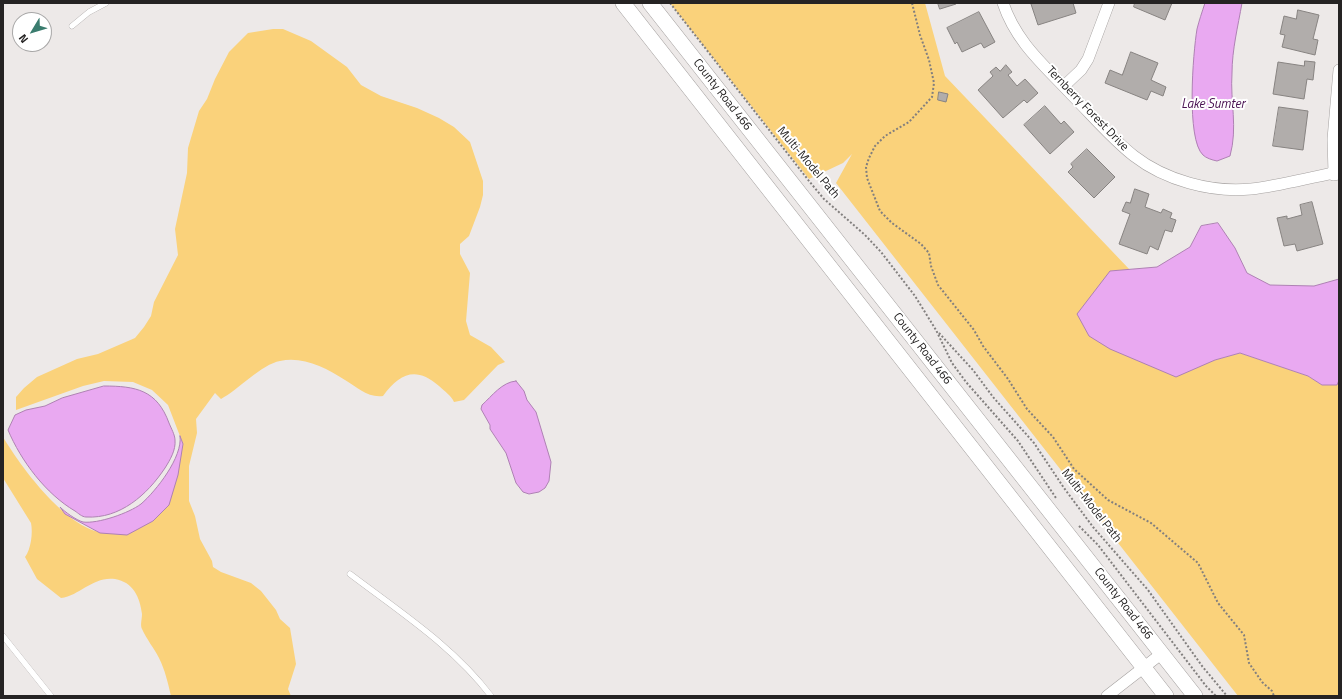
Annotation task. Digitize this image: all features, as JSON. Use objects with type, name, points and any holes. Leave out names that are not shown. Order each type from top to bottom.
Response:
[{"type":"main road","name":"County Road 466","points":[[623,3],[1166,696]]},
{"type":"main road","name":"County Road 466","points":[[650,3],[1195,696]]},
{"type":"street","name":"Ternberry Forest Drive","points":[[1003,3],[1008,18],[1023,42],[1121,146],[1151,168],[1186,182],[1234,189],[1251,189],[1337,172]]},
{"type":"street","points":[[1064,86],[1081,70],[1088,59],[1109,3]]},
{"type":"street","points":[[1337,172],[1332,138],[1339,70]]},
{"type":"street","points":[[1107,696],[1161,654]]},
{"type":"lane","points":[[72,26],[89,12],[106,3]]},
{"type":"lane","points":[[350,574],[441,643],[477,678],[491,696]]},
{"type":"lane","points":[[3,636],[51,696]]},
{"type":"path","name":"Multi-Model Path","points":[[670,3],[809,182],[824,199],[865,235],[881,252],[915,296],[936,330],[957,369],[1018,441],[1058,501]]},
{"type":"path","points":[[912,3],[920,35],[929,60],[934,83],[932,97],[909,122],[885,136],[868,158],[866,167],[867,178],[880,211],[892,223],[921,244],[929,253],[931,266],[938,285],[974,330],[982,346],[1008,379],[1027,409],[1053,437],[1074,469],[1108,500],[1151,523],[1198,562],[1218,603],[1244,635],[1249,663],[1257,676],[1272,691],[1274,696]]},
{"type":"path","name":"Multi-Model Path","points":[[936,330],[973,370],[993,397],[1034,443],[1085,516],[1148,590],[1202,666],[1228,696]]},
{"type":"path","name":"Multi-Model Path","points":[[1074,522],[1098,545],[1206,686],[1216,696]]},
{"type":"shaded area","points":[[670,3],[925,3],[945,76],[1130,270],[1110,271],[1215,360],[1240,353],[1308,376],[1322,385],[1336,385],[1339,380],[1339,696],[1238,696],[836,183],[852,154],[843,163],[809,179]]},
{"type":"shaded area","points":[[283,29],[311,41],[347,67],[361,85],[381,96],[417,108],[439,118],[454,127],[470,142],[483,181],[483,195],[469,236],[460,244],[460,254],[470,273],[466,321],[470,335],[491,347],[505,362],[498,365],[464,400],[454,402],[450,395],[431,380],[416,374],[402,377],[389,388],[383,396],[378,396],[363,392],[322,367],[297,360],[273,363],[221,399],[215,393],[196,419],[197,433],[189,466],[189,501],[195,516],[200,539],[212,561],[213,567],[221,572],[251,583],[261,591],[276,610],[280,619],[290,628],[296,664],[288,689],[291,696],[171,696],[161,663],[141,627],[142,614],[137,596],[127,583],[115,579],[100,580],[75,593],[61,598],[37,579],[25,557],[29,550],[31,541],[31,523],[3,478],[3,437],[44,493],[71,518],[85,527],[103,532],[153,521],[183,444],[168,405],[152,390],[133,382],[104,381],[83,386],[16,410],[16,397],[37,377],[77,359],[98,354],[135,338],[144,327],[151,316],[154,302],[178,255],[175,229],[187,173],[188,148],[199,111],[207,99],[215,79],[229,52],[248,33]]},
{"type":"water","name":"Lake Sumter","points":[[1205,3],[1242,3],[1232,64],[1234,125],[1232,145],[1230,156],[1217,161],[1209,159],[1203,155],[1198,146],[1194,132],[1192,95],[1195,41]]},
{"type":"water","points":[[1218,223],[1235,248],[1247,273],[1270,285],[1314,286],[1339,279],[1339,380],[1337,385],[1322,385],[1308,376],[1240,353],[1215,360],[1176,377],[1110,349],[1089,336],[1077,314],[1110,271],[1157,267],[1190,247],[1201,226]]},
{"type":"water","points":[[516,381],[524,391],[527,400],[536,412],[551,462],[549,481],[545,488],[539,492],[529,494],[523,492],[516,483],[506,453],[490,429],[490,425],[481,409],[482,405],[498,390],[506,384]]},
{"type":"water","points":[[104,386],[135,389],[152,397],[164,412],[174,436],[175,447],[169,462],[158,478],[132,503],[110,514],[98,517],[85,517],[64,504],[44,486],[27,465],[13,442],[8,430],[15,415],[26,410],[45,406],[62,398]]},
{"type":"water","points":[[180,436],[183,444],[178,475],[169,505],[153,521],[127,535],[100,533],[65,514],[60,507],[77,520],[89,522],[105,520],[136,507],[154,491],[167,473],[177,454],[180,444]]},
{"type":"building","points":[[938,3],[955,3],[956,4],[940,9]]},
{"type":"building","points":[[1073,3],[1076,13],[1038,25],[1031,4]]},
{"type":"building","points":[[1135,3],[1172,3],[1165,20],[1134,7]]},
{"type":"building","points":[[1298,10],[1319,15],[1313,39],[1318,40],[1315,55],[1282,47],[1285,35],[1280,34],[1284,16],[1296,19]]},
{"type":"building","points":[[979,12],[995,42],[984,48],[981,43],[962,52],[957,42],[955,44],[947,28]]},
{"type":"building","points":[[1131,52],[1158,63],[1151,80],[1166,87],[1163,96],[1151,91],[1147,100],[1105,83],[1110,70],[1122,75]]},
{"type":"building","points":[[1305,61],[1315,62],[1313,80],[1307,79],[1304,99],[1273,94],[1278,62],[1304,66]]},
{"type":"building","points":[[1006,65],[1012,72],[1008,75],[1017,86],[1025,79],[1038,93],[1027,103],[1024,100],[1003,118],[978,90],[993,76],[990,72],[996,67],[1000,71]]},
{"type":"building","points":[[939,92],[948,94],[946,102],[938,100]]},
{"type":"building","points":[[1045,106],[1061,124],[1064,121],[1074,132],[1050,154],[1024,125]]},
{"type":"building","points":[[1279,107],[1308,111],[1303,150],[1273,146]]},
{"type":"building","points":[[1087,149],[1115,177],[1094,198],[1068,172],[1073,167],[1071,164]]},
{"type":"building","points":[[1135,189],[1149,194],[1145,207],[1161,213],[1163,209],[1172,213],[1170,218],[1176,220],[1172,232],[1165,230],[1158,250],[1150,246],[1147,254],[1119,244],[1130,214],[1122,211],[1126,202],[1130,203]]},
{"type":"building","points":[[1312,202],[1323,244],[1297,251],[1295,244],[1284,246],[1277,218],[1287,216],[1287,219],[1302,215],[1300,205]]}]
